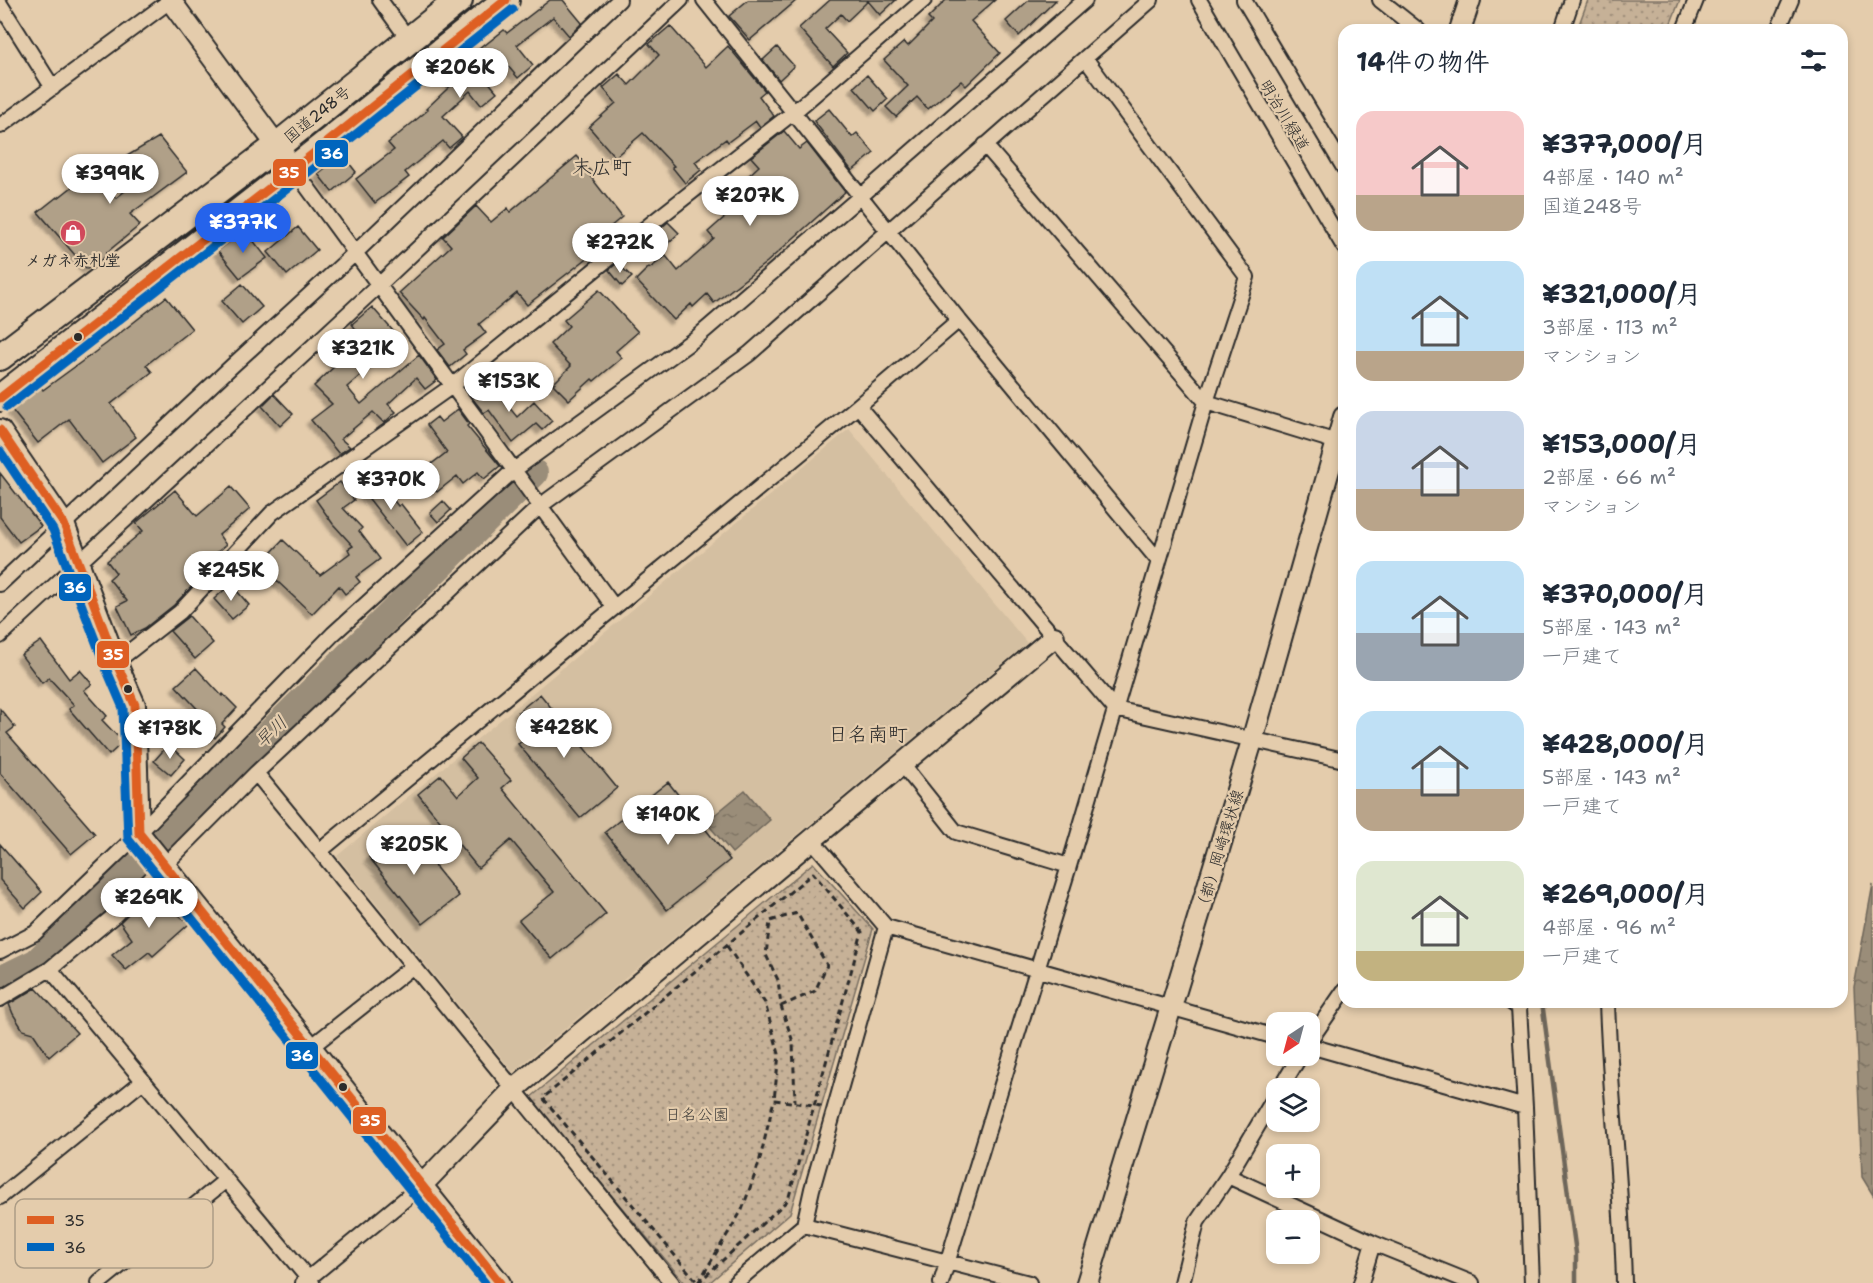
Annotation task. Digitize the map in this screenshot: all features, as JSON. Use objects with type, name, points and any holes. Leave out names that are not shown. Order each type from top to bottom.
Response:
[{"type":"highway","name":"国道248号","points":[[0,357],[277,146],[459,0]]},
{"type":"highway","name":"国道248号","points":[[0,398],[506,0]]},
{"type":"street","points":[[0,126],[171,0],[614,607]]},
{"type":"street","points":[[380,0],[409,40]]},
{"type":"street","points":[[0,584],[355,253],[619,0]]},
{"type":"street","points":[[0,636],[379,285],[681,0]]},
{"type":"street","points":[[704,0],[959,320],[1158,560]]},
{"type":"street","points":[[116,662],[180,612],[272,513],[452,386],[794,112],[924,0]]},
{"type":"street","points":[[0,951],[34,933],[139,833],[333,634],[514,470],[696,338],[1085,0]]},
{"type":"street","points":[[0,999],[50,969],[115,915],[256,773],[540,506],[749,354],[1151,0]]},
{"type":"street","name":"明治川緑道","points":[[1198,0],[1338,237]]},
{"type":"street","name":"明治川緑道","points":[[1244,0],[1338,158]]},
{"type":"street","points":[[1380,0],[1410,24]]},
{"type":"street","points":[[1462,24],[1470,0]]},
{"type":"street","points":[[1564,24],[1572,0]]},
{"type":"street","points":[[1686,24],[1696,0]]},
{"type":"street","points":[[1781,24],[1791,0]]},
{"type":"street","points":[[0,4],[53,88]]},
{"type":"street","points":[[941,1283],[1069,866],[1206,402],[1247,277],[1085,58]]},
{"type":"street","points":[[985,145],[1206,402],[1337,442]]},
{"type":"street","points":[[320,851],[959,320]]},
{"type":"street","points":[[858,406],[1115,709],[1338,759]]},
{"type":"street","points":[[0,430],[64,524],[77,563],[135,705],[139,833],[500,1283]]},
{"type":"street","name":"（都）岡崎環状線","points":[[1087,1283],[1252,741],[1338,438]]},
{"type":"street","points":[[50,969],[308,1282],[421,1186],[514,1089],[1054,637]]},
{"type":"street","points":[[902,764],[956,832],[1069,866]]},
{"type":"street","points":[[256,773],[672,1283]]},
{"type":"street","points":[[812,840],[886,927],[1266,1034]]},
{"type":"street","points":[[735,1283],[804,1225],[886,927]]},
{"type":"street","points":[[311,1047],[413,966]]},
{"type":"street","points":[[1320,1026],[1338,1000]]},
{"type":"street","points":[[1519,1008],[1532,1283]]},
{"type":"street","points":[[1607,1008],[1624,1283]]},
{"type":"street","points":[[1320,1049],[1525,1107]]},
{"type":"street","points":[[0,1197],[143,1081]]},
{"type":"street","points":[[1182,1283],[1197,1222],[1228,1176],[1266,1112]]},
{"type":"street","points":[[1228,1176],[1373,1243],[1472,1283]]},
{"type":"street","points":[[203,1199],[226,1180]]},
{"type":"street","points":[[804,1225],[1029,1283]]},
{"type":"street","points":[[1361,1283],[1373,1243]]},
{"type":"street","points":[[99,1283],[117,1268]]},
{"type":"path","points":[[813,873],[862,932],[788,1200],[698,1283],[543,1098],[813,873]]},
{"type":"path","points":[[781,1006],[815,991],[827,965],[797,913],[770,921],[766,955],[778,980],[781,1006],[793,1042],[795,1104]]},
{"type":"path","points":[[698,1283],[742,1210],[759,1163],[774,1100],[779,1054],[765,1003],[727,946]]},
{"type":"path","points":[[774,1100],[835,1108]]},
{"type":"shaded area","points":[[849,429],[1027,643],[513,1072],[337,856]]},
{"type":"green space","points":[[1588,0],[1680,0],[1670,24],[1579,24]]},
{"type":"green space","name":"日名公園","points":[[813,863],[873,929],[790,1213],[709,1283],[685,1283],[530,1098]]},
{"type":"water","points":[[745,790],[770,820],[732,853],[706,822]]},
{"type":"water","points":[[1873,884],[1873,1195],[1862,1177],[1854,987]]},
{"type":"building","points":[[550,0],[563,0],[582,23],[569,36],[553,17],[517,45],[533,65],[518,78],[501,58],[482,74],[497,92],[481,105],[470,91],[443,116],[462,137],[449,148],[443,141],[405,172],[409,177],[375,203],[356,179],[394,150],[388,143],[428,110],[426,109],[464,73],[458,65],[484,44],[504,30],[507,33]]},
{"type":"building","points":[[748,0],[797,0],[750,40],[729,16]]},
{"type":"building","points":[[830,0],[896,0],[880,15],[868,1],[847,21],[841,14],[825,29],[847,53],[833,66],[799,28]]},
{"type":"building","points":[[946,0],[995,0],[971,21],[1000,53],[966,86],[961,81],[928,109],[917,97],[896,117],[886,107],[908,86],[884,60],[904,42],[908,46],[932,22],[928,18]]},
{"type":"building","points":[[1029,0],[1056,0],[1019,36],[1006,21]]},
{"type":"building","points":[[670,26],[706,67],[728,46],[765,91],[759,96],[774,116],[760,127],[756,121],[728,142],[726,139],[695,162],[701,170],[685,183],[672,167],[674,166],[643,133],[615,157],[589,127],[616,103],[603,88],[619,74],[629,85],[659,55],[649,44]]},
{"type":"building","points":[[777,47],[794,66],[779,80],[763,60]]},
{"type":"building","points":[[867,75],[888,99],[875,111],[854,87]]},
{"type":"building","points":[[829,109],[852,137],[857,133],[874,153],[852,171],[814,121]]},
{"type":"building","points":[[784,131],[799,149],[807,143],[845,192],[767,262],[714,303],[707,294],[693,307],[691,304],[674,320],[636,280],[649,267],[666,256],[678,271],[714,239],[708,232],[734,209],[724,198],[759,166],[751,157]]},
{"type":"building","points":[[159,137],[187,172],[130,214],[140,225],[106,253],[108,255],[87,269],[38,212],[91,172],[116,198],[141,178],[127,156]]},
{"type":"building","points":[[342,154],[356,172],[332,192],[318,174]]},
{"type":"building","points":[[577,156],[593,174],[590,176],[622,217],[597,238],[606,249],[592,259],[590,256],[527,305],[517,293],[479,324],[486,333],[463,350],[466,354],[450,367],[437,350],[445,344],[425,318],[424,320],[399,293],[451,246],[443,237],[476,206],[491,222],[508,208],[510,212]]},
{"type":"building","points":[[668,222],[679,233],[664,247],[653,235]]},
{"type":"building","points":[[298,227],[317,250],[287,275],[268,252]]},
{"type":"building","points":[[245,230],[267,258],[240,278],[218,251]]},
{"type":"building","points":[[617,263],[632,277],[622,286],[609,270]]},
{"type":"building","points":[[242,284],[262,307],[242,324],[222,301]]},
{"type":"building","points":[[599,290],[638,332],[616,351],[622,358],[594,381],[592,379],[569,400],[553,384],[571,366],[550,344],[569,326],[564,320]]},
{"type":"building","points":[[166,297],[192,329],[146,365],[152,372],[111,404],[136,437],[102,463],[69,419],[38,443],[12,410],[41,387],[43,390],[106,344]]},
{"type":"building","points":[[372,307],[401,340],[347,387],[361,404],[419,355],[437,380],[425,389],[416,378],[388,404],[396,412],[384,423],[373,412],[341,439],[350,447],[339,454],[311,420],[332,404],[314,386],[336,365],[328,355],[357,331],[352,324]]},
{"type":"building","points":[[486,379],[517,417],[534,401],[552,421],[542,430],[536,424],[513,443],[489,410],[484,413],[472,398],[478,394],[474,389]]},
{"type":"building","points":[[274,394],[293,414],[280,426],[262,406]]},
{"type":"building","points":[[458,409],[469,424],[467,426],[500,466],[484,479],[478,472],[463,484],[457,476],[437,492],[421,472],[447,452],[427,425],[437,417],[441,422]]},
{"type":"building","points":[[0,473],[41,526],[19,542],[0,517]]},
{"type":"building","points":[[374,474],[398,506],[401,504],[423,532],[406,546],[359,486]]},
{"type":"building","points":[[340,482],[354,500],[343,508],[362,528],[359,531],[380,559],[356,577],[360,582],[345,594],[339,586],[312,614],[260,565],[283,540],[320,575],[350,553],[348,549],[353,546],[316,500]]},
{"type":"building","points":[[231,487],[250,509],[219,535],[226,545],[189,575],[195,583],[174,605],[145,628],[131,635],[117,606],[127,601],[109,579],[116,573],[107,561],[143,531],[136,523],[175,490],[197,516]]},
{"type":"building","points":[[443,501],[451,510],[438,522],[430,513]]},
{"type":"building","points":[[231,584],[249,605],[232,619],[214,599]]},
{"type":"building","points":[[189,616],[213,643],[195,659],[170,631]]},
{"type":"building","points":[[41,641],[69,679],[80,670],[92,684],[84,690],[107,716],[102,720],[123,742],[109,755],[69,709],[74,705],[49,678],[42,683],[21,655]]},
{"type":"building","points":[[196,668],[222,696],[223,694],[237,708],[222,724],[225,727],[215,738],[198,721],[204,716],[176,686]]},
{"type":"building","points":[[540,694],[617,788],[580,818],[518,744],[534,732],[518,712]]},
{"type":"building","points":[[0,709],[15,727],[7,733],[95,834],[71,854],[0,773]]},
{"type":"building","points":[[478,743],[511,780],[502,788],[606,914],[552,959],[519,920],[554,892],[511,840],[478,868],[418,794],[441,775],[458,796],[478,778],[461,758]]},
{"type":"building","points":[[169,744],[185,759],[171,775],[154,761]]},
{"type":"building","points":[[668,782],[730,860],[667,910],[605,832]]},
{"type":"building","points":[[405,829],[459,896],[423,924],[369,857]]},
{"type":"building","points":[[0,844],[42,892],[25,908],[0,880]]},
{"type":"building","points":[[155,887],[168,905],[189,924],[153,956],[149,952],[126,970],[112,955],[132,939],[120,922]]},
{"type":"building","points":[[36,988],[77,1033],[49,1057],[33,1033],[23,1030],[9,1004]]},
{"type":"waterway","name":"早川","points":[[0,980],[37,962],[534,473]]},
{"type":"waterway","points":[[1543,1008],[1576,1253],[1576,1283]]},
{"type":"transit line","name":"35","points":[[0,398],[506,0]]},
{"type":"transit line","name":"36","points":[[7,407],[513,9]]},
{"type":"transit line","name":"35","points":[[0,430],[64,524],[116,662],[135,705],[139,833],[500,1283]]},
{"type":"transit line","name":"36","points":[[0,451],[53,530],[123,708],[128,839],[485,1283]]},
{"type":"place","name":"メガネ赤札堂","points":[[73,233]]},
{"type":"district","name":"末広町","points":[[602,167]]},
{"type":"district","name":"日名南町","points":[[868,734]]}]
